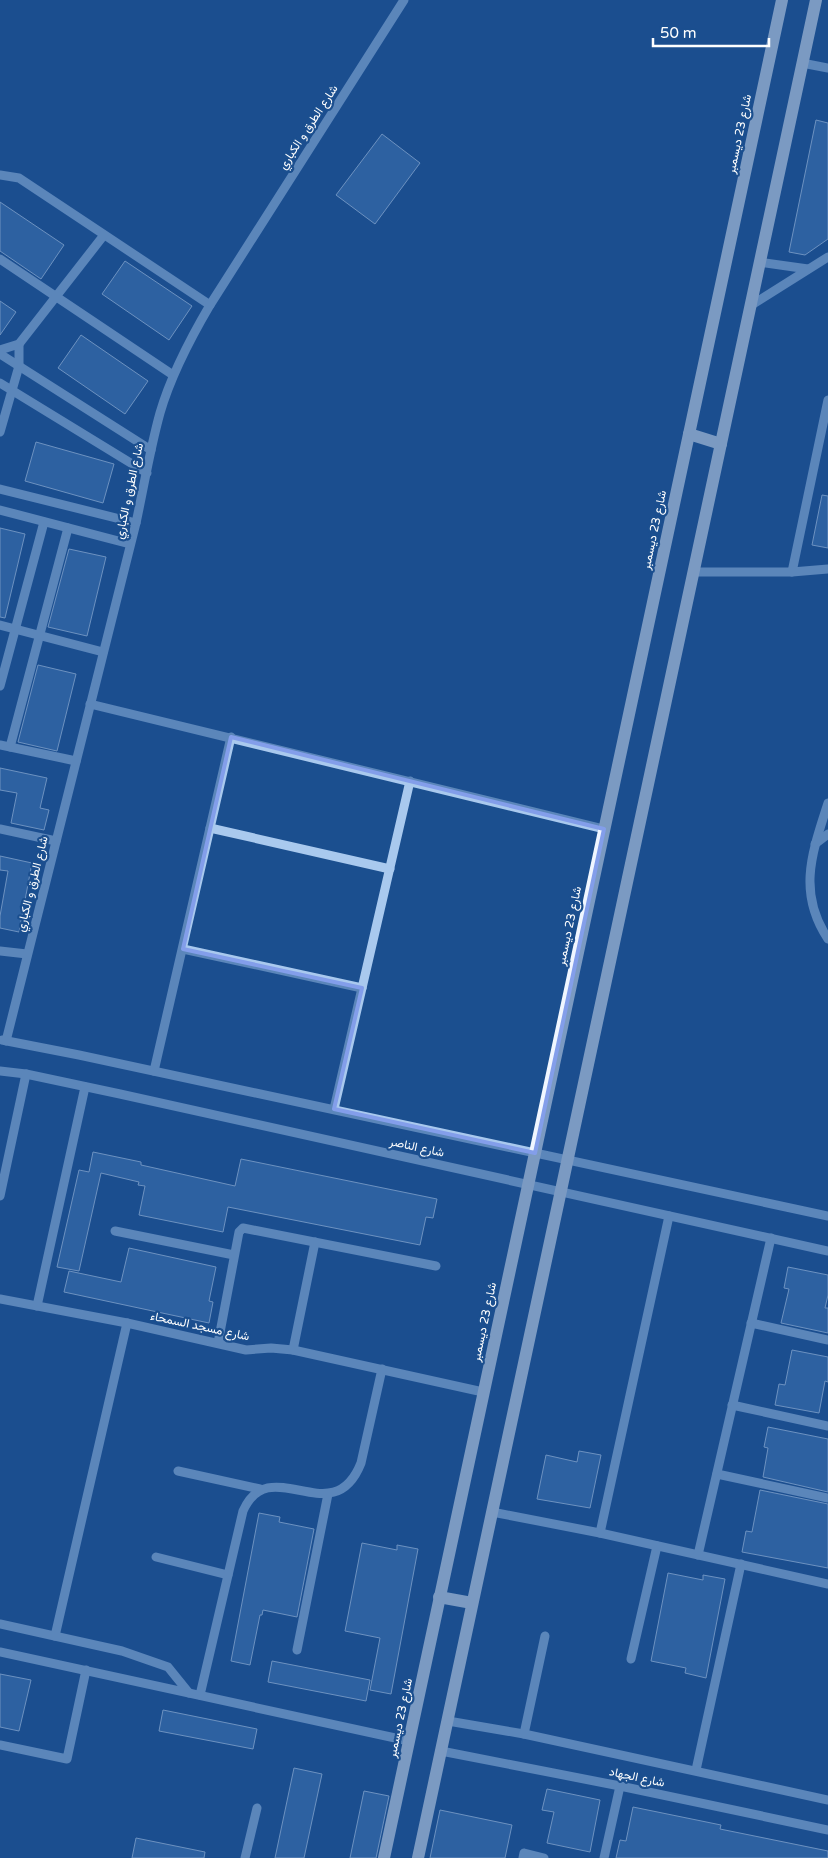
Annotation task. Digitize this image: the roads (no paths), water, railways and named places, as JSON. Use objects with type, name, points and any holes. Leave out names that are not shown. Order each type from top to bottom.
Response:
[{"type":"main road","name":"شارع 23 ديسمبر","points":[[384,1858],[782,0]]},
{"type":"main road","points":[[418,1858],[816,0]]},
{"type":"main road","points":[[689,434],[721,444]]},
{"type":"main road","points":[[439,1597],[472,1603]]},
{"type":"street","name":"شارع الطرق و الكباري","points":[[3,1040],[27,954],[136,523],[160,412],[174,374],[190,339],[210,305],[404,0]]},
{"type":"street","points":[[802,62],[828,68]]},
{"type":"street","points":[[0,175],[19,178],[210,305]]},
{"type":"street","points":[[0,350],[19,344],[104,235]]},
{"type":"street","points":[[750,306],[828,257]]},
{"type":"street","points":[[0,259],[174,374]]},
{"type":"street","points":[[760,262],[808,270]]},
{"type":"street","points":[[0,432],[19,366],[19,344]]},
{"type":"street","points":[[0,354],[151,450]]},
{"type":"street","points":[[0,383],[147,473]]},
{"type":"street","points":[[792,572],[828,400]]},
{"type":"street","points":[[0,489],[136,523]]},
{"type":"street","points":[[0,510],[130,544]]},
{"type":"street","points":[[0,686],[44,522]]},
{"type":"street","points":[[10,747],[68,528]]},
{"type":"street","points":[[693,572],[792,572],[828,569]]},
{"type":"street","points":[[0,625],[103,652]]},
{"type":"street","points":[[90,704],[604,829]]},
{"type":"street","points":[[154,1071],[231,737]]},
{"type":"street","points":[[0,745],[76,761]]},
{"type":"street","points":[[334,1110],[410,781]]},
{"type":"street","points":[[828,803],[815,844],[809,873],[811,902],[820,927],[828,939]]},
{"type":"street","points":[[210,828],[390,868]]},
{"type":"street","points":[[0,829],[56,841]]},
{"type":"street","points":[[815,844],[828,834]]},
{"type":"street","points":[[182,949],[362,988]]},
{"type":"street","points":[[0,951],[27,954]]},
{"type":"street","name":"شارع الناصر","points":[[3,1040],[828,1216]]},
{"type":"street","name":"شارع الناصر","points":[[0,1071],[26,1074],[828,1251]]},
{"type":"street","points":[[0,1196],[26,1074]]},
{"type":"street","points":[[37,1306],[85,1087]]},
{"type":"street","points":[[600,1533],[669,1216]]},
{"type":"street","points":[[218,1343],[234,1255],[239,1232],[243,1228],[436,1266]]},
{"type":"street","points":[[115,1231],[234,1255]]},
{"type":"street","points":[[698,1555],[771,1238]]},
{"type":"street","points":[[293,1350],[315,1242]]},
{"type":"street","name":"شارع مسجد السمحاء","points":[[0,1299],[127,1323],[246,1350],[272,1348],[293,1350],[483,1392]]},
{"type":"street","points":[[55,1636],[127,1323]]},
{"type":"street","points":[[751,1323],[828,1340]]},
{"type":"street","points":[[178,1471],[260,1489],[282,1487],[328,1494],[344,1487],[357,1474],[361,1463],[382,1369]]},
{"type":"street","points":[[732,1405],[828,1426]]},
{"type":"street","points":[[716,1474],[828,1498]]},
{"type":"street","points":[[200,1695],[243,1511],[252,1496],[260,1489]]},
{"type":"street","points":[[297,1650],[328,1494]]},
{"type":"street","points":[[492,1512],[600,1533],[828,1584]]},
{"type":"street","points":[[631,1658],[658,1546]]},
{"type":"street","points":[[156,1557],[228,1575]]},
{"type":"street","points":[[696,1770],[741,1564]]},
{"type":"street","points":[[0,1624],[122,1650],[168,1667],[188,1693]]},
{"type":"street","points":[[524,1734],[545,1636]]},
{"type":"street","points":[[0,1652],[409,1741]]},
{"type":"street","points":[[0,1745],[67,1760],[86,1670]]},
{"type":"street","name":"شارع الجهاد","points":[[448,1721],[524,1734],[828,1800]]},
{"type":"street","name":"شارع الجهاد","points":[[441,1752],[620,1786],[828,1830]]},
{"type":"street","points":[[604,1858],[620,1786]]},
{"type":"street","points":[[245,1858],[257,1808]]},
{"type":"street","points":[[523,1858],[524,1854],[544,1858]]}]
